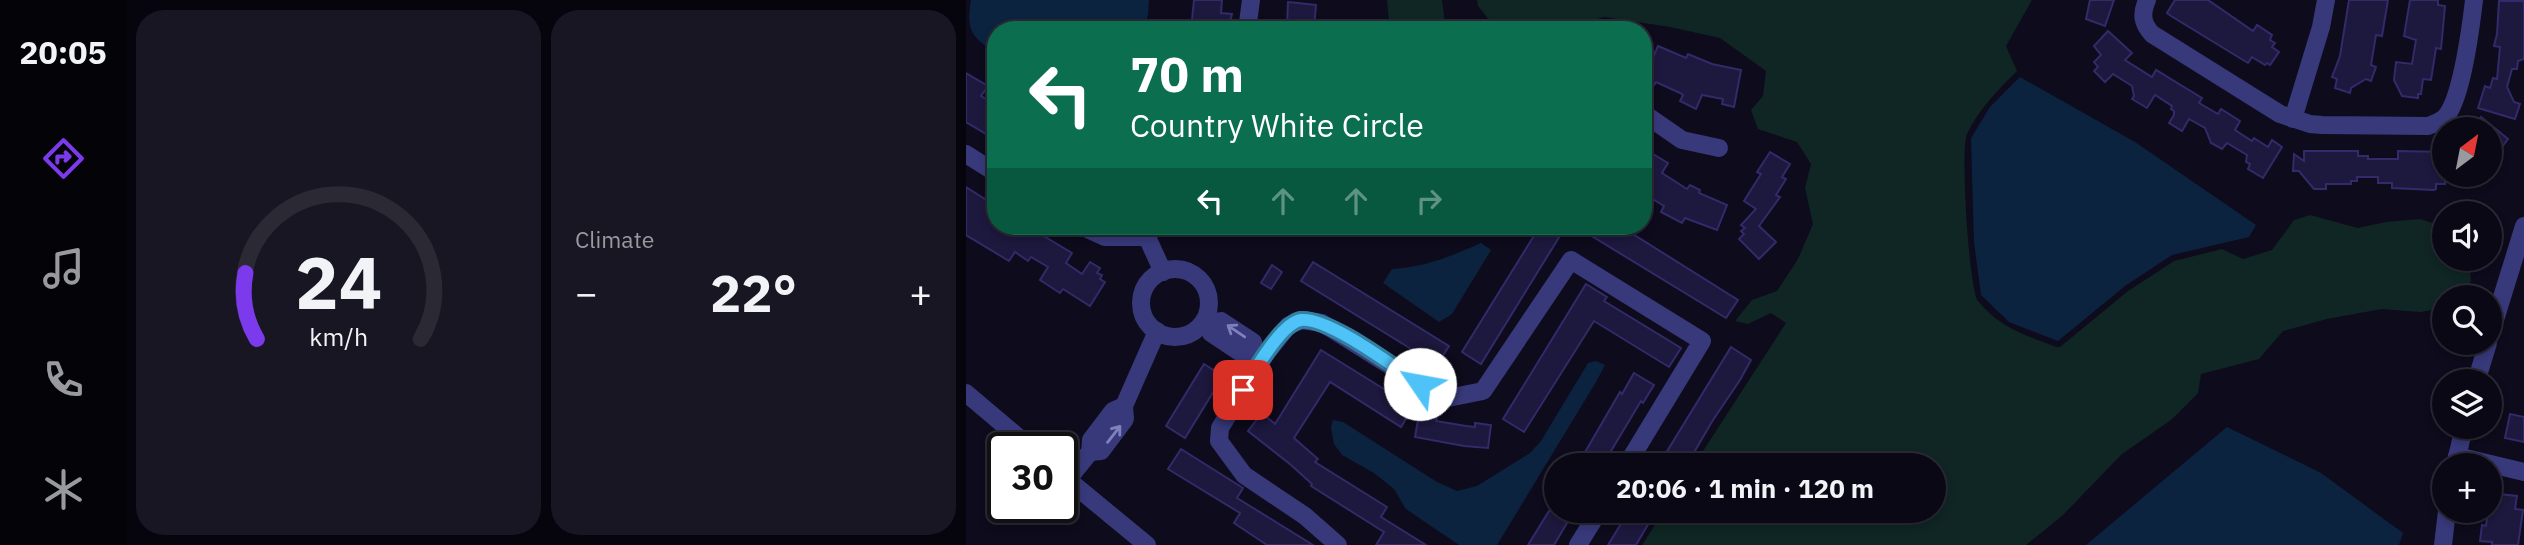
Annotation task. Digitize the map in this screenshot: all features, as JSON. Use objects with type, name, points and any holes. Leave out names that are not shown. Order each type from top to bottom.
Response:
[{"type":"street","points":[[1248,21],[1251,0]]},
{"type":"street","points":[[2147,0],[2142,16],[2145,26],[2160,41],[2280,114],[2322,125],[2428,125],[2439,122],[2446,116],[2455,99],[2470,39],[2474,0]]},
{"type":"street","points":[[2293,119],[2321,27],[2326,0]]},
{"type":"street","points":[[1652,119],[1682,140],[1719,148]]},
{"type":"street","points":[[966,154],[987,167]]},
{"type":"street","points":[[2502,297],[2524,226]]},
{"type":"street","points":[[1101,235],[1120,235]]},
{"type":"street","points":[[1151,235],[1163,272]]},
{"type":"street","points":[[1338,545],[1304,516],[1244,475],[1219,441],[1220,428],[1260,353],[1287,327],[1300,320],[1322,323],[1443,399],[1483,391],[1571,260],[1702,341],[1634,453]]},
{"type":"street","points":[[1207,322],[1209,299],[1206,288],[1191,272],[1180,269],[1163,272],[1149,281],[1143,291],[1143,314],[1157,331],[1178,337],[1207,322],[1221,321],[1253,342],[1260,353]]},
{"type":"street","points":[[1078,464],[1090,452],[1091,440],[1105,421],[1113,411],[1124,406],[1157,331]]},
{"type":"street","points":[[966,393],[1012,432]]},
{"type":"street","points":[[2502,468],[2524,472]]},
{"type":"street","points":[[1078,488],[1147,545]]},
{"type":"street","points":[[1578,545],[1592,523]]},
{"type":"street","points":[[2443,545],[2446,523]]},
{"type":"green space","points":[[1387,0],[1442,0],[1445,21],[1389,21]]},
{"type":"green space","points":[[1477,0],[2032,0],[2006,46],[2017,71],[1983,109],[1967,134],[1964,165],[1967,219],[1978,301],[2004,324],[2056,347],[2060,347],[2128,291],[2174,261],[2222,249],[2243,259],[2272,250],[2294,220],[2310,215],[2358,228],[2420,219],[2432,223],[2432,271],[2470,271],[2471,281],[2468,285],[2432,285],[2432,310],[2420,312],[2382,309],[2327,319],[2283,331],[2259,359],[2201,374],[2198,393],[2171,420],[2122,454],[2063,515],[2026,545],[1642,545],[1656,523],[1946,523],[1946,453],[1702,453],[1786,323],[1771,313],[1748,324],[1735,321],[1752,300],[1777,291],[1798,259],[1813,224],[1805,188],[1811,164],[1797,142],[1758,129],[1751,110],[1763,96],[1766,71],[1720,38],[1652,24],[1652,21],[1604,17],[1591,21],[1490,21],[1478,6]]},
{"type":"water","points":[[971,0],[1149,0],[1146,21],[987,21],[987,46],[972,32],[969,19]]},
{"type":"water","points":[[2020,77],[2135,142],[2256,225],[2249,237],[2172,255],[2125,286],[2058,341],[2009,322],[1981,295],[1974,242],[1971,138],[1990,107]]},
{"type":"water","points":[[1481,243],[1491,250],[1452,314],[1439,322],[1383,283],[1392,269],[1438,260]]},
{"type":"water","points":[[1596,361],[1605,365],[1553,453],[1544,453],[1544,468],[1497,545],[1459,545],[1406,509],[1394,489],[1374,473],[1342,455],[1334,444],[1331,427],[1333,420],[1343,422],[1437,482],[1457,491],[1477,486],[1530,453],[1541,441],[1588,363]]},
{"type":"water","points":[[2227,427],[2321,473],[2403,533],[2399,545],[2086,545]]},
{"type":"building","points":[[1194,0],[1222,0],[1221,13],[1232,14],[1230,21],[1192,21]]},
{"type":"building","points":[[2090,0],[2114,0],[2105,26],[2086,19]]},
{"type":"building","points":[[2175,0],[2208,0],[2253,31],[2257,25],[2272,35],[2270,40],[2275,43],[2272,47],[2279,52],[2270,65],[2252,57],[2248,63],[2167,13]]},
{"type":"building","points":[[2349,0],[2388,0],[2382,36],[2376,35],[2371,65],[2376,67],[2371,81],[2366,79],[2351,88],[2350,93],[2335,88],[2337,79],[2332,77],[2340,56]]},
{"type":"building","points":[[2410,0],[2438,0],[2438,5],[2445,6],[2441,49],[2436,48],[2431,80],[2423,79],[2418,98],[2402,96],[2394,80],[2396,62],[2412,64],[2416,40],[2404,36]]},
{"type":"building","points":[[2499,1],[2524,1],[2524,59],[2518,61],[2517,69],[2512,69],[2507,87],[2514,102],[2520,104],[2515,119],[2478,108],[2485,86],[2490,88],[2493,78],[2497,79],[2500,47],[2494,46]]},
{"type":"building","points":[[1288,2],[1316,5],[1315,21],[1287,21]]},
{"type":"building","points":[[2108,31],[2132,53],[2125,60],[2152,77],[2156,70],[2202,98],[2199,103],[2218,114],[2221,109],[2240,121],[2235,130],[2252,141],[2254,138],[2268,147],[2272,140],[2282,147],[2263,178],[2248,169],[2250,164],[2246,162],[2247,155],[2227,143],[2222,149],[2211,143],[2205,128],[2189,119],[2182,131],[2169,123],[2174,115],[2172,106],[2155,95],[2147,108],[2132,99],[2132,86],[2113,74],[2105,82],[2094,71],[2098,67],[2094,62],[2101,55],[2094,46]]},
{"type":"building","points":[[1658,46],[1686,58],[1688,54],[1712,64],[1741,70],[1734,107],[1722,104],[1723,99],[1702,95],[1696,109],[1680,101],[1683,95],[1680,93],[1656,82],[1652,84],[1652,60]]},
{"type":"building","points":[[966,73],[987,85],[981,96],[987,100],[987,135],[966,122]]},
{"type":"building","points":[[2502,134],[2508,139],[2502,147]]},
{"type":"building","points":[[2304,151],[2358,151],[2358,156],[2368,156],[2368,159],[2398,159],[2398,151],[2432,152],[2432,187],[2436,189],[2392,188],[2392,183],[2378,183],[2378,177],[2357,177],[2357,181],[2351,181],[2351,184],[2326,184],[2326,189],[2314,189],[2299,171],[2293,171],[2294,154],[2304,161]]},
{"type":"building","points":[[1770,152],[1790,164],[1782,177],[1786,179],[1776,195],[1780,197],[1759,226],[1776,242],[1759,259],[1739,239],[1745,228],[1741,225],[1756,209],[1744,201],[1761,174],[1757,172]]},
{"type":"building","points":[[1652,153],[1668,163],[1662,173],[1687,189],[1690,185],[1700,190],[1699,193],[1727,205],[1717,230],[1685,218],[1682,223],[1661,212],[1664,206],[1652,199]]},
{"type":"building","points":[[966,187],[987,200],[987,235],[1042,235],[1072,253],[1066,263],[1082,274],[1090,262],[1100,268],[1097,273],[1102,275],[1100,279],[1105,282],[1090,306],[1063,289],[1060,293],[1040,280],[1048,267],[1031,257],[1028,261],[1015,252],[1009,261],[966,235]]},
{"type":"building","points":[[1534,235],[1560,235],[1481,364],[1462,352]]},
{"type":"building","points":[[1590,235],[1634,235],[1738,300],[1726,318]]},
{"type":"building","points":[[1313,262],[1449,346],[1437,365],[1301,281]]},
{"type":"building","points":[[1272,265],[1282,272],[1271,289],[1261,283]]},
{"type":"building","points":[[1586,284],[1607,297],[1604,301],[1681,348],[1669,367],[1594,321],[1524,432],[1503,419]]},
{"type":"building","points":[[1731,347],[1751,360],[1694,453],[1666,453]]},
{"type":"building","points":[[1321,350],[1413,407],[1401,427],[1330,382],[1294,438],[1318,459],[1315,462],[1387,507],[1381,517],[1426,545],[1376,545],[1384,532],[1311,486],[1312,484],[1291,465],[1248,431],[1262,413],[1275,424]]},
{"type":"building","points":[[1204,364],[1223,376],[1185,438],[1166,426]]},
{"type":"building","points":[[1634,373],[1654,385],[1643,403],[1641,401],[1610,453],[1585,453],[1620,392],[1622,394]]},
{"type":"building","points":[[1419,414],[1437,417],[1436,421],[1466,426],[1475,427],[1475,423],[1491,425],[1488,448],[1415,437]]},
{"type":"building","points":[[2510,414],[2524,417],[2524,442],[2505,438]]},
{"type":"building","points":[[1181,449],[1243,488],[1237,498],[1313,545],[1267,545],[1234,523],[1240,513],[1168,469]]},
{"type":"building","points":[[2502,494],[2517,496],[2515,509],[2523,510],[2518,545],[2492,545],[2492,542],[2480,541],[2482,525],[2486,526],[2486,523],[2502,523]]},
{"type":"building","points":[[1544,519],[1544,523],[1567,523],[1554,545],[1528,545]]},
{"type":"building","points":[[1622,523],[1649,523],[1636,545],[1608,545]]},
{"type":"route","points":[[1243,390],[1287,327],[1300,320],[1328,325],[1420,384]]}]
